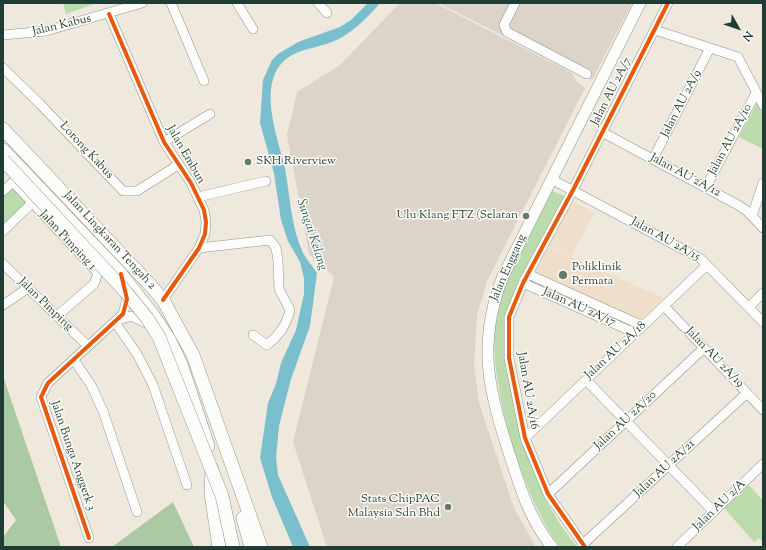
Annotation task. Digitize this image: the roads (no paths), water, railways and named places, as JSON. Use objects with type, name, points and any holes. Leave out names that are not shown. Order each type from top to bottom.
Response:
[{"type":"highway","name":"Jalan Lingkaran Tengah 2","points":[[3,129],[163,300],[193,355],[261,547]]},
{"type":"highway","points":[[3,140],[120,261],[171,327],[187,360],[214,430],[236,494],[251,547]]},
{"type":"highway","name":"Jalan Lingkaran Tengah 2","points":[[3,150],[121,274],[153,315],[169,339],[181,364],[242,547]]},
{"type":"highway","points":[[3,160],[125,291],[147,318],[159,337],[222,496],[233,547]]},
{"type":"highway","points":[[212,458],[211,494],[219,547]]},
{"type":"main road","name":"Jalan Enggang","points":[[552,547],[530,513],[512,464],[491,395],[487,370],[487,345],[490,317],[498,290],[551,179],[640,3]]},
{"type":"street","points":[[171,3],[204,81]]},
{"type":"street","points":[[237,3],[253,29]]},
{"type":"street","points":[[318,3],[327,13]]},
{"type":"street","points":[[514,3],[504,25],[507,32],[587,74]]},
{"type":"street","name":"Jalan AU 2A/7","points":[[573,190],[668,3]]},
{"type":"street","name":"Jalan Kabus","points":[[3,35],[46,31],[109,14],[139,4]]},
{"type":"street","name":"Jalan Embun","points":[[109,14],[164,142],[198,197],[204,210],[206,234],[199,248],[163,300]]},
{"type":"street","points":[[655,30],[738,57],[763,105]]},
{"type":"street","name":"Jalan AU 2A/9","points":[[653,159],[710,48]]},
{"type":"street","name":"Lorong Kabus","points":[[3,68],[50,114],[123,191],[137,191],[178,165]]},
{"type":"street","name":"Jalan AU 2A/10","points":[[706,187],[756,93]]},
{"type":"street","points":[[164,142],[210,114]]},
{"type":"street","name":"Jalan AU 2A/12","points":[[602,132],[738,205],[752,216],[763,228]]},
{"type":"street","name":"Jalan AU 2A/15","points":[[551,179],[688,251],[707,265],[763,322]]},
{"type":"street","points":[[198,197],[266,181]]},
{"type":"street","name":"Jalan Pimping 1","points":[[3,191],[13,182],[98,273],[94,284],[57,316]]},
{"type":"street","points":[[752,216],[763,183]]},
{"type":"street","name":"Jalan AU 2A/16","points":[[573,190],[525,278],[509,317],[509,358],[525,438],[548,494],[583,546]]},
{"type":"street","points":[[3,231],[32,203]]},
{"type":"street","points":[[199,248],[270,240],[276,248],[279,289],[290,310],[287,323],[280,334],[267,345],[253,335]]},
{"type":"street","name":"Jalan Pimping","points":[[3,264],[88,346]]},
{"type":"street","name":"Jalan AU 2A/18","points":[[525,438],[707,265]]},
{"type":"street","points":[[121,274],[126,299],[126,306],[123,314],[74,360],[91,385],[103,411],[137,512]]},
{"type":"street","name":"Jalan AU 2A/17","points":[[525,278],[643,326]]},
{"type":"street","name":"Jalan AU 2A/17","points":[[525,278],[636,333]]},
{"type":"street","points":[[3,305],[28,288]]},
{"type":"street","points":[[749,307],[763,293]]},
{"type":"street","name":"Jalan AU 2A/19","points":[[664,306],[763,410]]},
{"type":"street","points":[[115,322],[131,316],[141,320],[169,339]]},
{"type":"street","points":[[115,322],[137,354],[153,385],[187,485]]},
{"type":"street","name":"Jalan AU 2A/20","points":[[548,494],[704,348]]},
{"type":"street","name":"Jalan Bunga Anggerk 3","points":[[74,360],[48,383],[41,397],[89,538]]},
{"type":"street","points":[[586,380],[714,512]]},
{"type":"street","name":"Jalan AU 2A/21","points":[[583,546],[668,465],[747,393]]},
{"type":"street","name":"Jalan AU 2/A","points":[[677,547],[763,464]]},
{"type":"water","points":[[368,3],[380,3],[364,20],[346,35],[332,42],[296,53],[286,59],[277,70],[272,82],[271,96],[274,126],[285,168],[291,211],[296,233],[303,253],[317,273],[310,326],[291,379],[279,426],[276,457],[278,475],[310,547],[293,547],[272,497],[260,458],[268,403],[276,384],[281,363],[296,330],[304,294],[304,278],[300,262],[288,241],[281,220],[274,173],[260,123],[263,80],[272,60],[278,54],[298,42],[340,27],[351,20]]},
{"type":"place","name":"SKH Riverview","points":[[248,162]]},
{"type":"place","name":"Ulu Klang FTZ (Selatan","points":[[526,216]]},
{"type":"place","name":"Poliklinik Permata","points":[[563,275]]},
{"type":"place","name":"Stats ChipPAC Malaysia Sdn Bhd","points":[[448,507]]},
{"type":"water label","name":"Sungai Kelang","points":[[311,235]]}]
